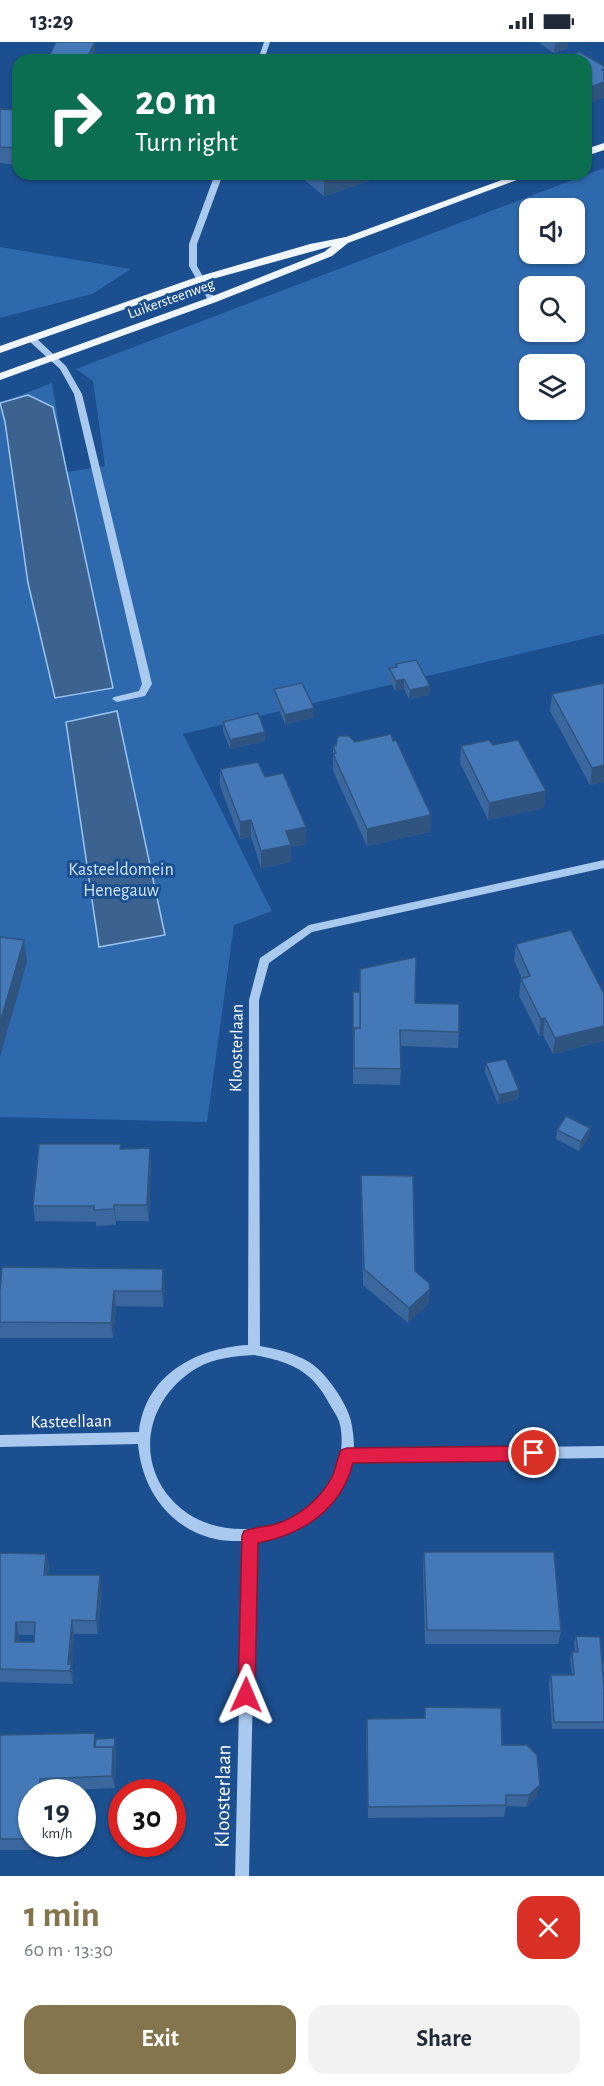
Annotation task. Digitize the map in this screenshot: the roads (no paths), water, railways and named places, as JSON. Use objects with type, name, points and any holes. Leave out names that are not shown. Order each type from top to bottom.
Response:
[{"type":"main road","name":"Luikersteenweg","points":[[0,350],[201,279],[314,246],[348,240],[512,180]]},
{"type":"main road","name":"Luikersteenweg","points":[[0,377],[212,300],[328,254],[348,240]]},
{"type":"street","points":[[212,300],[193,266],[193,244],[217,180]]},
{"type":"street","points":[[32,339],[63,368],[78,394],[147,684],[142,694],[117,699]]},
{"type":"street","name":"Kloosterlaan","points":[[254,1350],[254,1000],[264,960],[309,928],[604,864]]},
{"type":"street","points":[[254,1350],[300,1362],[318,1377],[341,1406],[348,1431],[347,1455],[341,1476],[332,1493],[302,1521],[279,1531],[250,1536],[232,1536],[208,1531],[191,1523],[170,1507],[155,1489],[147,1472],[143,1438],[152,1405],[168,1383],[190,1365],[229,1351],[254,1350]]},
{"type":"street","name":"Kasteellaan","points":[[0,1441],[143,1438]]},
{"type":"street","points":[[347,1455],[604,1452]]},
{"type":"street","name":"Kloosterlaan","points":[[242,1876],[250,1536]]},
{"type":"park label","name":"Kasteeldomein Henegauw","points":[[121,880]]}]
